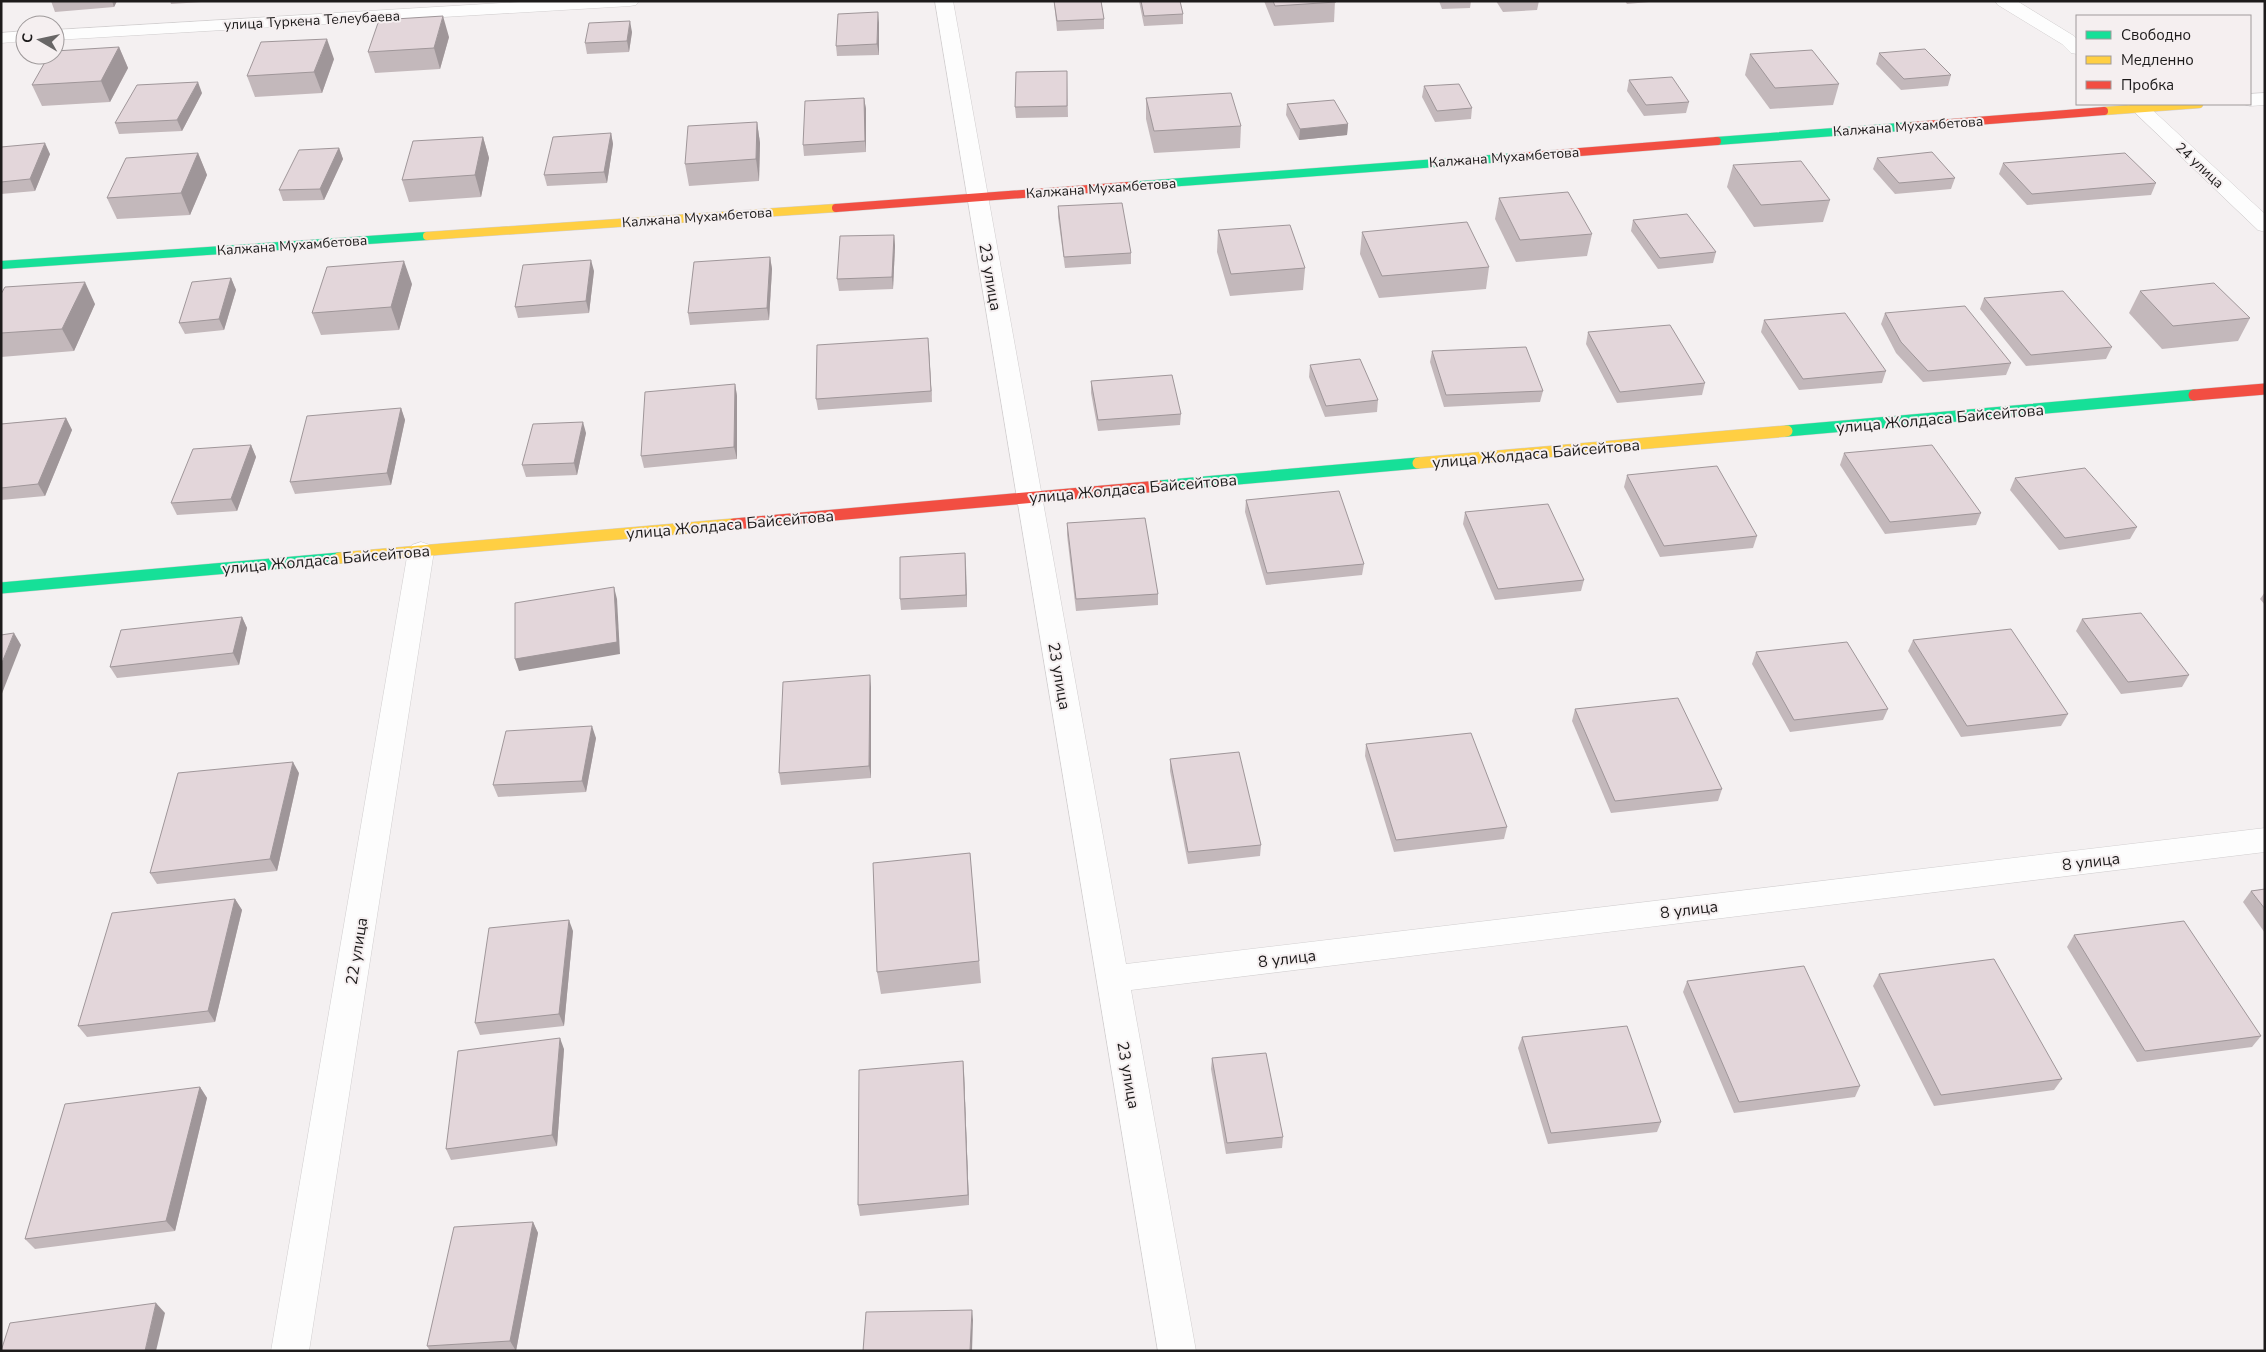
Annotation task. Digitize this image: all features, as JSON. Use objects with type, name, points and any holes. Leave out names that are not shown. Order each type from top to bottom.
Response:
[{"type":"street","name":"улица Туркена Телеубаева","points":[[65,34],[630,1]]},
{"type":"street","name":"23 улица","points":[[944,1],[1178,1351]]},
{"type":"street","points":[[2004,1],[2068,40],[2076,47]]},
{"type":"street","points":[[1,38],[15,37]]},
{"type":"street","points":[[2251,100],[2265,99]]},
{"type":"street","name":"Калжана Мухамбетова","points":[[1,265],[978,198],[2168,105]]},
{"type":"street","name":"24 улица","points":[[2137,106],[2265,226]]},
{"type":"street","name":"улица Жолдаса Байсейтова","points":[[1,588],[2265,389]]},
{"type":"street","name":"22 улица","points":[[290,1351],[421,551]]},
{"type":"street","name":"8 улица","points":[[1113,978],[2265,840]]},
{"type":"building","points":[[1054,1],[1101,1],[1104,19],[1057,21]]},
{"type":"building","points":[[1141,1],[1180,1],[1183,14],[1144,16]]},
{"type":"building","points":[[1273,1],[1335,1],[1336,2],[1275,6]]},
{"type":"building","points":[[878,12],[877,44],[836,46],[838,14]]},
{"type":"building","points":[[443,16],[434,48],[368,52],[379,20]]},
{"type":"building","points":[[630,21],[627,41],[585,43],[589,23]]},
{"type":"building","points":[[327,39],[314,72],[247,76],[261,42]]},
{"type":"building","points":[[119,47],[101,81],[32,85],[43,65],[65,65],[65,50]]},
{"type":"building","points":[[1925,49],[1951,75],[1904,79],[1879,53]]},
{"type":"building","points":[[1812,50],[1839,84],[1775,88],[1750,54]]},
{"type":"building","points":[[1067,71],[1067,106],[1015,107],[1016,72]]},
{"type":"building","points":[[1672,77],[1689,102],[1646,105],[1629,80]]},
{"type":"building","points":[[198,82],[177,120],[115,123],[137,85]]},
{"type":"building","points":[[1459,84],[1472,108],[1437,111],[1424,86]]},
{"type":"building","points":[[1231,93],[1241,126],[1154,131],[1146,98]]},
{"type":"building","points":[[864,98],[865,141],[803,145],[805,101]]},
{"type":"building","points":[[1334,100],[1348,124],[1300,129],[1287,104]]},
{"type":"building","points":[[757,122],[756,159],[685,164],[688,126]]},
{"type":"building","points":[[611,133],[604,172],[544,175],[553,137]]},
{"type":"building","points":[[483,137],[475,175],[402,180],[413,141]]},
{"type":"building","points":[[45,143],[30,179],[1,182],[1,147]]},
{"type":"building","points":[[339,148],[320,189],[279,190],[299,150]]},
{"type":"building","points":[[1932,152],[1955,178],[1899,183],[1877,158]]},
{"type":"building","points":[[198,153],[181,193],[107,198],[126,158]]},
{"type":"building","points":[[2125,153],[2156,183],[2032,194],[2003,163]]},
{"type":"building","points":[[1801,161],[1830,200],[1761,205],[1733,165]]},
{"type":"building","points":[[1568,192],[1592,234],[1520,240],[1499,198]]},
{"type":"building","points":[[1122,203],[1131,253],[1064,257],[1058,206]]},
{"type":"building","points":[[1687,214],[1716,252],[1660,258],[1633,220]]},
{"type":"building","points":[[1467,222],[1489,267],[1382,276],[1362,232]]},
{"type":"building","points":[[1290,225],[1305,268],[1231,274],[1218,230]]},
{"type":"building","points":[[894,235],[892,277],[837,279],[840,236]]},
{"type":"building","points":[[770,257],[767,308],[688,313],[694,262]]},
{"type":"building","points":[[591,260],[586,301],[515,307],[523,265]]},
{"type":"building","points":[[404,261],[391,307],[312,313],[327,267]]},
{"type":"building","points":[[231,278],[219,319],[179,323],[192,282]]},
{"type":"building","points":[[85,282],[62,329],[1,333],[1,294],[5,287]]},
{"type":"building","points":[[2214,283],[2250,318],[2173,326],[2140,291]]},
{"type":"building","points":[[2063,291],[2112,347],[2031,355],[1984,298]]},
{"type":"building","points":[[1965,306],[2011,363],[1928,371],[1901,342],[1885,313]]},
{"type":"building","points":[[1845,313],[1886,371],[1803,379],[1764,320]]},
{"type":"building","points":[[1670,325],[1705,383],[1620,392],[1588,332]]},
{"type":"building","points":[[928,338],[931,391],[816,399],[817,345]]},
{"type":"building","points":[[1526,347],[1543,391],[1446,395],[1432,351]]},
{"type":"building","points":[[1360,359],[1378,400],[1326,406],[1310,365]]},
{"type":"building","points":[[1172,375],[1181,414],[1098,420],[1091,381]]},
{"type":"building","points":[[735,384],[734,447],[641,456],[645,392]]},
{"type":"building","points":[[401,408],[387,473],[290,482],[307,416]]},
{"type":"building","points":[[66,418],[38,484],[1,488],[1,424]]},
{"type":"building","points":[[583,422],[574,463],[522,465],[533,424]]},
{"type":"building","points":[[251,445],[231,499],[171,503],[193,449]]},
{"type":"building","points":[[1932,445],[1981,513],[1890,522],[1844,453]]},
{"type":"building","points":[[1717,466],[1757,536],[1664,546],[1627,475]]},
{"type":"building","points":[[2085,468],[2137,527],[2065,538],[2015,478]]},
{"type":"building","points":[[1339,491],[1364,564],[1267,573],[1246,500]]},
{"type":"building","points":[[1548,504],[1584,580],[1498,589],[1465,512]]},
{"type":"building","points":[[1145,518],[1158,594],[1076,599],[1067,523]]},
{"type":"building","points":[[965,553],[966,595],[900,599],[900,557]]},
{"type":"building","points":[[614,587],[617,642],[515,659],[515,603]]},
{"type":"building","points":[[2141,613],[2189,675],[2128,682],[2082,619]]},
{"type":"building","points":[[242,617],[233,653],[110,667],[121,630]]},
{"type":"building","points":[[2011,629],[2068,714],[1967,726],[1913,640]]},
{"type":"building","points":[[14,633],[1,665],[1,635]]},
{"type":"building","points":[[1847,642],[1888,709],[1794,720],[1756,652]]},
{"type":"building","points":[[870,675],[869,766],[779,773],[783,682]]},
{"type":"building","points":[[1678,698],[1722,789],[1615,801],[1575,709]]},
{"type":"building","points":[[592,726],[582,781],[493,785],[506,731]]},
{"type":"building","points":[[1471,733],[1507,827],[1396,840],[1366,744]]},
{"type":"building","points":[[1239,752],[1261,845],[1188,852],[1170,759]]},
{"type":"building","points":[[293,762],[270,859],[150,873],[178,773]]},
{"type":"building","points":[[970,853],[979,961],[877,972],[873,863]]},
{"type":"building","points":[[2265,889],[2265,909],[2251,891]]},
{"type":"building","points":[[235,899],[208,1011],[78,1026],[112,913]]},
{"type":"building","points":[[569,920],[559,1014],[475,1023],[489,928]]},
{"type":"building","points":[[2184,921],[2261,1036],[2145,1051],[2074,935]]},
{"type":"building","points":[[1994,959],[2062,1079],[1941,1095],[1879,974]]},
{"type":"building","points":[[1804,966],[1860,1086],[1739,1102],[1687,981]]},
{"type":"building","points":[[1627,1026],[1661,1122],[1551,1133],[1522,1037]]},
{"type":"building","points":[[560,1038],[552,1135],[446,1149],[458,1051]]},
{"type":"building","points":[[1266,1053],[1283,1137],[1227,1143],[1212,1058]]},
{"type":"building","points":[[963,1061],[968,1195],[858,1205],[859,1070]]},
{"type":"building","points":[[200,1087],[166,1221],[25,1239],[65,1104]]},
{"type":"building","points":[[533,1222],[510,1341],[427,1346],[454,1227]]},
{"type":"building","points":[[156,1303],[145,1351],[1,1351],[10,1323]]},
{"type":"building","points":[[972,1310],[970,1351],[863,1351],[866,1312]]},
{"type":"traffic: fast","points":[[1717,141],[1913,126]]},
{"type":"traffic: fast","points":[[1128,186],[1517,157]]},
{"type":"traffic: fast","points":[[1,265],[427,236]]},
{"type":"traffic: fast","points":[[1787,431],[2194,395]]},
{"type":"traffic: fast","points":[[1159,486],[1418,463]]},
{"type":"traffic: fast","points":[[1,588],[339,558]]},
{"type":"traffic: slow","points":[[2104,111],[2185,105]]},
{"type":"traffic: slow","points":[[427,236],[836,208]]},
{"type":"traffic: slow","points":[[1418,463],[1787,431]]},
{"type":"traffic: slow","points":[[339,558],[734,524]]},
{"type":"traffic: jam","points":[[1913,126],[2104,111]]},
{"type":"traffic: jam","points":[[1517,157],[1717,141]]},
{"type":"traffic: jam","points":[[836,208],[1128,186]]},
{"type":"traffic: jam","points":[[2194,395],[2265,389]]},
{"type":"traffic: jam","points":[[734,524],[1159,486]]}]
